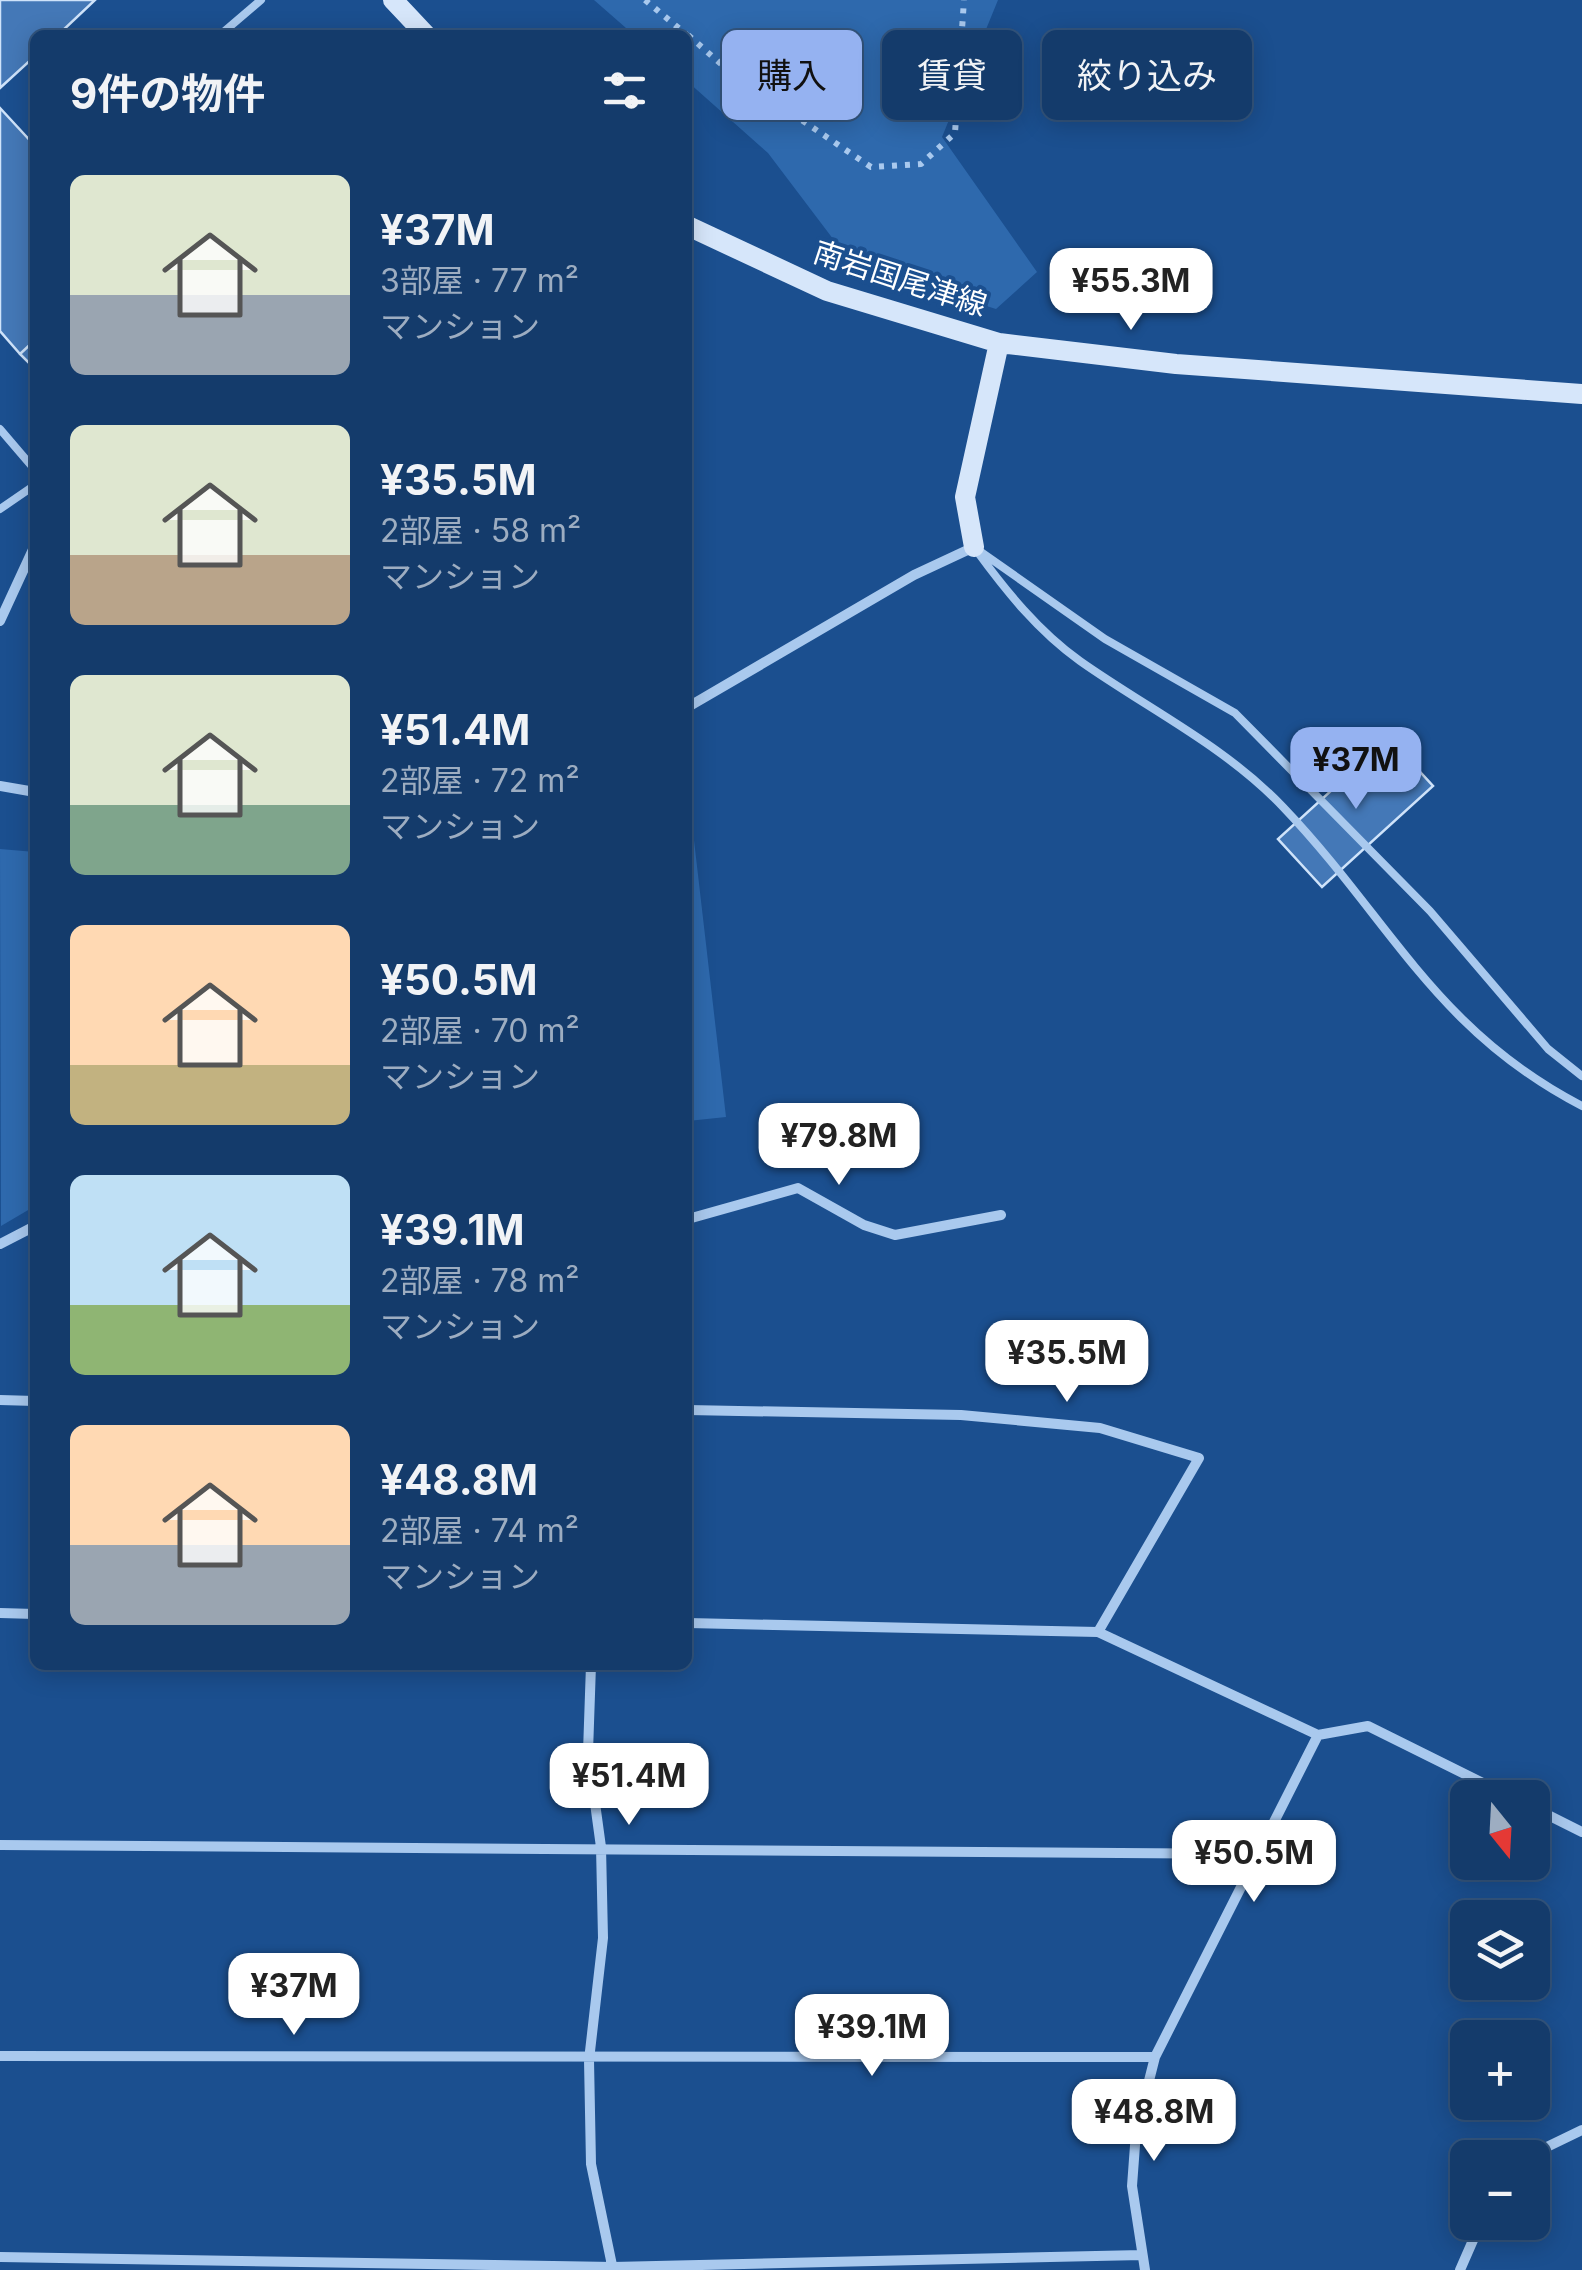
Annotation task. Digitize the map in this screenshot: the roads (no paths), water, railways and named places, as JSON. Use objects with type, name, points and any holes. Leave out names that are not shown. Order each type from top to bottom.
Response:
[{"type":"main road","points":[[393,0],[421,30]]},
{"type":"main road","name":"南岩国尾津線","points":[[692,228],[827,291],[999,343],[1176,364],[1582,394]]},
{"type":"main road","points":[[974,546],[965,497],[999,343]]},
{"type":"street","points":[[692,706],[914,575],[974,546]]},
{"type":"street","points":[[0,621],[30,556]]},
{"type":"street","points":[[0,786],[30,791]]},
{"type":"street","points":[[692,1218],[798,1188],[864,1225],[894,1235],[1001,1216]]},
{"type":"street","points":[[0,1244],[30,1229]]},
{"type":"street","points":[[0,1400],[30,1400]]},
{"type":"street","points":[[692,1410],[961,1415],[1100,1428],[1199,1458],[1098,1632]]},
{"type":"street","points":[[0,1614],[30,1614]]},
{"type":"street","points":[[692,1622],[1098,1632],[1318,1735],[1368,1726],[1477,1780]]},
{"type":"street","points":[[591,1670],[588,1752],[601,1847],[603,1938],[588,2060],[591,2164],[613,2269]]},
{"type":"street","points":[[1145,2270],[1132,2186],[1136,2132],[1155,2057],[1318,1735]]},
{"type":"street","points":[[1550,1816],[1582,1832]]},
{"type":"street","points":[[0,1845],[1258,1854]]},
{"type":"street","points":[[0,2056],[588,2060],[1155,2057]]},
{"type":"street","points":[[1550,2145],[1582,2130]]},
{"type":"street","points":[[1460,2270],[1472,2240]]},
{"type":"street","points":[[0,2257],[613,2269],[1142,2256]]},
{"type":"lane","points":[[226,30],[261,0]]},
{"type":"lane","points":[[0,429],[30,464]]},
{"type":"lane","points":[[0,509],[30,488]]},
{"type":"lane","points":[[974,546],[1105,639],[1234,713],[1430,911],[1494,992],[1548,1048],[1582,1076]]},
{"type":"lane","points":[[974,546],[1014,602],[1077,659],[1211,745],[1283,806],[1425,984],[1491,1050],[1582,1106]]}]
